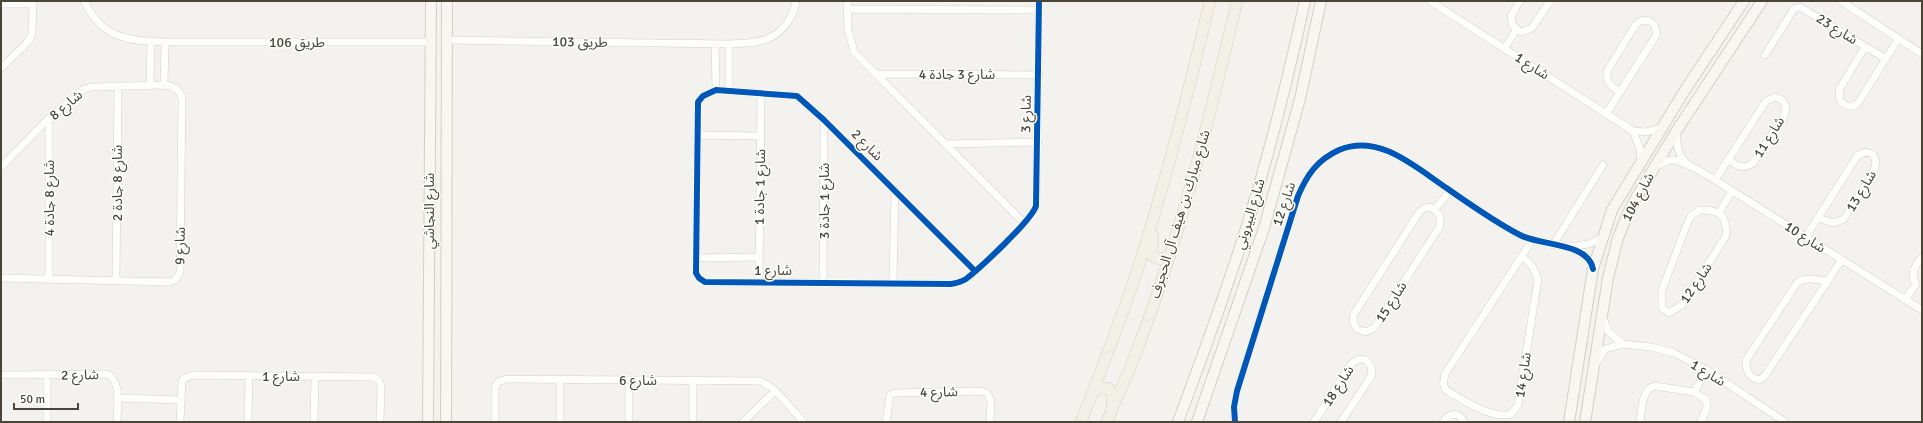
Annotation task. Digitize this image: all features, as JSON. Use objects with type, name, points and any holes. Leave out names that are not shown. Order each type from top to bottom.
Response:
[{"type":"main road","name":"شارع مبارك بن هيف آل الحجرف","points":[[1081,422],[1138,268],[1165,179],[1190,87],[1210,1]]},
{"type":"main road","name":"شارع مبارك بن هيف آل الحجرف","points":[[1107,422],[1134,358],[1169,256],[1213,106],[1237,1]]},
{"type":"main road","points":[[1165,179],[1151,252],[1158,259],[1169,256]]},
{"type":"main road","points":[[1093,392],[1099,388],[1108,388],[1113,396],[1112,410]]},
{"type":"street","name":"طريق 106","points":[[84,1],[93,16],[114,35],[131,40],[151,42],[430,42]]},
{"type":"street","name":"شارع النجاشي","points":[[428,422],[430,1]]},
{"type":"street","name":"شارع النجاشي","points":[[446,1],[446,422]]},
{"type":"street","name":"طريق 103","points":[[446,40],[715,44],[752,42],[767,39],[788,22],[795,9],[796,1]]},
{"type":"street","points":[[847,1],[848,30],[851,46],[854,52],[1024,224]]},
{"type":"street","name":"شارع 3","points":[[1024,224],[1034,212],[1036,206],[1039,1]]},
{"type":"street","name":"شارع البيروني","points":[[1178,422],[1219,312],[1249,218],[1274,130],[1305,1]]},
{"type":"street","name":"شارع البيروني","points":[[1197,422],[1266,221],[1300,99],[1321,1]]},
{"type":"street","name":"شارع 1","points":[[1430,1],[1633,131]]},
{"type":"street","points":[[1520,1],[1511,16],[1511,21],[1516,30],[1521,32],[1532,28],[1550,1]]},
{"type":"street","name":"شارع 104","points":[[1569,422],[1593,269],[1612,210],[1662,128],[1744,1]]},
{"type":"street","name":"شارع 104","points":[[1585,422],[1608,278],[1618,238],[1634,201],[1677,130],[1762,1]]},
{"type":"street","points":[[1842,1],[1922,54]]},
{"type":"street","points":[[1,4],[33,3],[32,35],[26,44],[1,68]]},
{"type":"street","name":"شارع 23","points":[[1765,55],[1794,9],[1800,7],[1886,59]]},
{"type":"street","points":[[847,9],[1039,10]]},
{"type":"street","points":[[1606,114],[1657,34],[1654,24],[1648,20],[1643,20],[1636,24],[1606,71],[1606,76],[1610,85],[1620,92]]},
{"type":"street","points":[[1505,48],[1516,30]]},
{"type":"street","name":"شارع 23","points":[[1865,47],[1839,90],[1839,97],[1844,105],[1853,106],[1858,103],[1898,39]]},
{"type":"street","points":[[150,85],[151,42]]},
{"type":"street","points":[[164,85],[165,42]]},
{"type":"street","points":[[715,44],[716,90]]},
{"type":"street","points":[[729,44],[729,91]]},
{"type":"street","points":[[1710,80],[1706,77],[1704,70],[1716,44]]},
{"type":"street","name":"شارع 3 جادة 4","points":[[876,74],[1039,75]]},
{"type":"street","name":"شارع 9","points":[[1,278],[170,282],[175,280],[180,273],[182,97],[179,90],[174,86],[150,85]]},
{"type":"street","name":"شارع 8","points":[[1,168],[49,118],[84,89],[150,85]]},
{"type":"street","name":"شارع 8 جادة 2","points":[[116,280],[118,86]]},
{"type":"street","name":"شارع 1","points":[[716,90],[703,96],[698,102],[696,273],[699,278],[705,282],[959,283],[975,271],[1024,224]]},
{"type":"street","name":"شارع 2","points":[[716,90],[797,96],[824,120],[975,271]]},
{"type":"street","name":"شارع 1 جادة 1","points":[[758,282],[761,93]]},
{"type":"street","name":"شارع 11","points":[[1715,180],[1766,101],[1775,97],[1782,100],[1786,108],[1784,116],[1753,163],[1747,166],[1739,167],[1728,160]]},
{"type":"street","name":"شارع 8 جادة 4","points":[[49,118],[49,278]]},
{"type":"street","name":"شارع 1 جادة 3","points":[[823,282],[824,120]]},
{"type":"street","points":[[1641,163],[1640,149],[1633,131],[1646,132],[1662,128]]},
{"type":"street","points":[[1677,130],[1676,142],[1678,152],[1687,165]]},
{"type":"street","points":[[697,135],[760,136]]},
{"type":"street","points":[[945,144],[1038,142]]},
{"type":"street","name":"شارع 12","points":[[1235,422],[1234,407],[1237,391],[1298,196],[1306,178],[1315,165],[1326,156],[1342,149],[1358,146],[1374,146],[1402,158],[1520,236],[1553,245],[1567,247],[1588,244],[1603,238]]},
{"type":"street","name":"شارع 13","points":[[1805,238],[1858,155],[1866,152],[1873,154],[1876,162],[1874,171],[1844,219],[1833,223],[1819,218]]},
{"type":"street","points":[[429,158],[431,161],[438,164],[447,159]]},
{"type":"street","name":"شارع 10","points":[[1653,170],[1668,160],[1673,160],[1687,165],[1715,180],[1805,238],[1922,310]]},
{"type":"street","points":[[1553,245],[1603,165]]},
{"type":"street","points":[[429,184],[436,180],[447,186]]},
{"type":"street","points":[[893,283],[895,190]]},
{"type":"street","points":[[1435,209],[1450,191]]},
{"type":"street","points":[[1719,213],[1732,191]]},
{"type":"street","name":"شارع 15","points":[[1425,208],[1435,209],[1440,216],[1440,226],[1375,327],[1366,332],[1357,329],[1353,321],[1354,314],[1420,211],[1425,208]]},
{"type":"street","name":"شارع 12","points":[[1700,210],[1719,213],[1725,219],[1726,224],[1726,236],[1724,241],[1682,305],[1675,311],[1669,313],[1665,311],[1661,304],[1662,290],[1691,216],[1700,210]]},
{"type":"street","name":"شارع 14","points":[[1522,256],[1532,266],[1538,279],[1518,405],[1511,414],[1500,414],[1471,404],[1446,390],[1444,386],[1444,378],[1532,240]]},
{"type":"street","name":"شارع 12","points":[[1567,247],[1588,257],[1593,269]]},
{"type":"street","points":[[1905,300],[1919,284],[1913,278],[1913,270],[1922,256]]},
{"type":"street","points":[[696,258],[759,257]]},
{"type":"street","points":[[1826,281],[1809,278],[1801,280],[1797,283],[1746,360],[1747,372],[1750,376],[1759,380],[1764,377],[1841,260]]},
{"type":"street","points":[[1602,316],[1608,332],[1623,344]]},
{"type":"street","name":"شارع 1","points":[[1593,368],[1605,349],[1623,344],[1651,347],[1674,353],[1707,370],[1785,422]]},
{"type":"street","name":"شارع 18","points":[[1314,422],[1352,363],[1359,359],[1366,360],[1371,366],[1372,375],[1341,422]]},
{"type":"street","points":[[1694,392],[1707,370]]},
{"type":"street","name":"شارع 2","points":[[1,375],[47,376],[108,374],[115,379],[118,398],[117,422]]},
{"type":"street","points":[[47,376],[47,422]]},
{"type":"street","name":"شارع 1","points":[[180,422],[182,382],[188,376],[315,376],[373,377],[379,380],[380,422]]},
{"type":"street","points":[[248,422],[249,376]]},
{"type":"street","points":[[314,422],[315,376]]},
{"type":"street","name":"شارع 6","points":[[495,422],[495,388],[498,382],[506,379],[759,381],[775,391],[803,422]]},
{"type":"street","points":[[560,379],[560,422]]},
{"type":"street","points":[[629,380],[629,422]]},
{"type":"street","points":[[693,380],[694,422]]},
{"type":"street","points":[[1640,422],[1645,393],[1652,386],[1694,392],[1706,400],[1706,415],[1701,422]]},
{"type":"street","points":[[743,422],[775,391]]},
{"type":"street","name":"شارع 4","points":[[886,422],[890,395],[895,393],[980,391],[987,393],[991,401],[990,422]]},
{"type":"street","points":[[118,398],[181,400]]},
{"type":"street","points":[[1443,422],[1446,417],[1454,414],[1461,416],[1464,422]]},
{"type":"cycle path","points":[[975,271],[824,120],[797,96],[716,90],[703,96],[698,102],[696,273],[699,278],[705,282],[951,284],[959,282],[966,279],[973,273],[993,255],[1025,222],[1036,206],[1039,1]]},
{"type":"cycle path","points":[[1235,422],[1234,407],[1237,391],[1298,196],[1305,181],[1319,163],[1339,150],[1354,146],[1369,146],[1383,149],[1397,155],[1501,225],[1529,239],[1573,249],[1589,260],[1593,269]]}]
